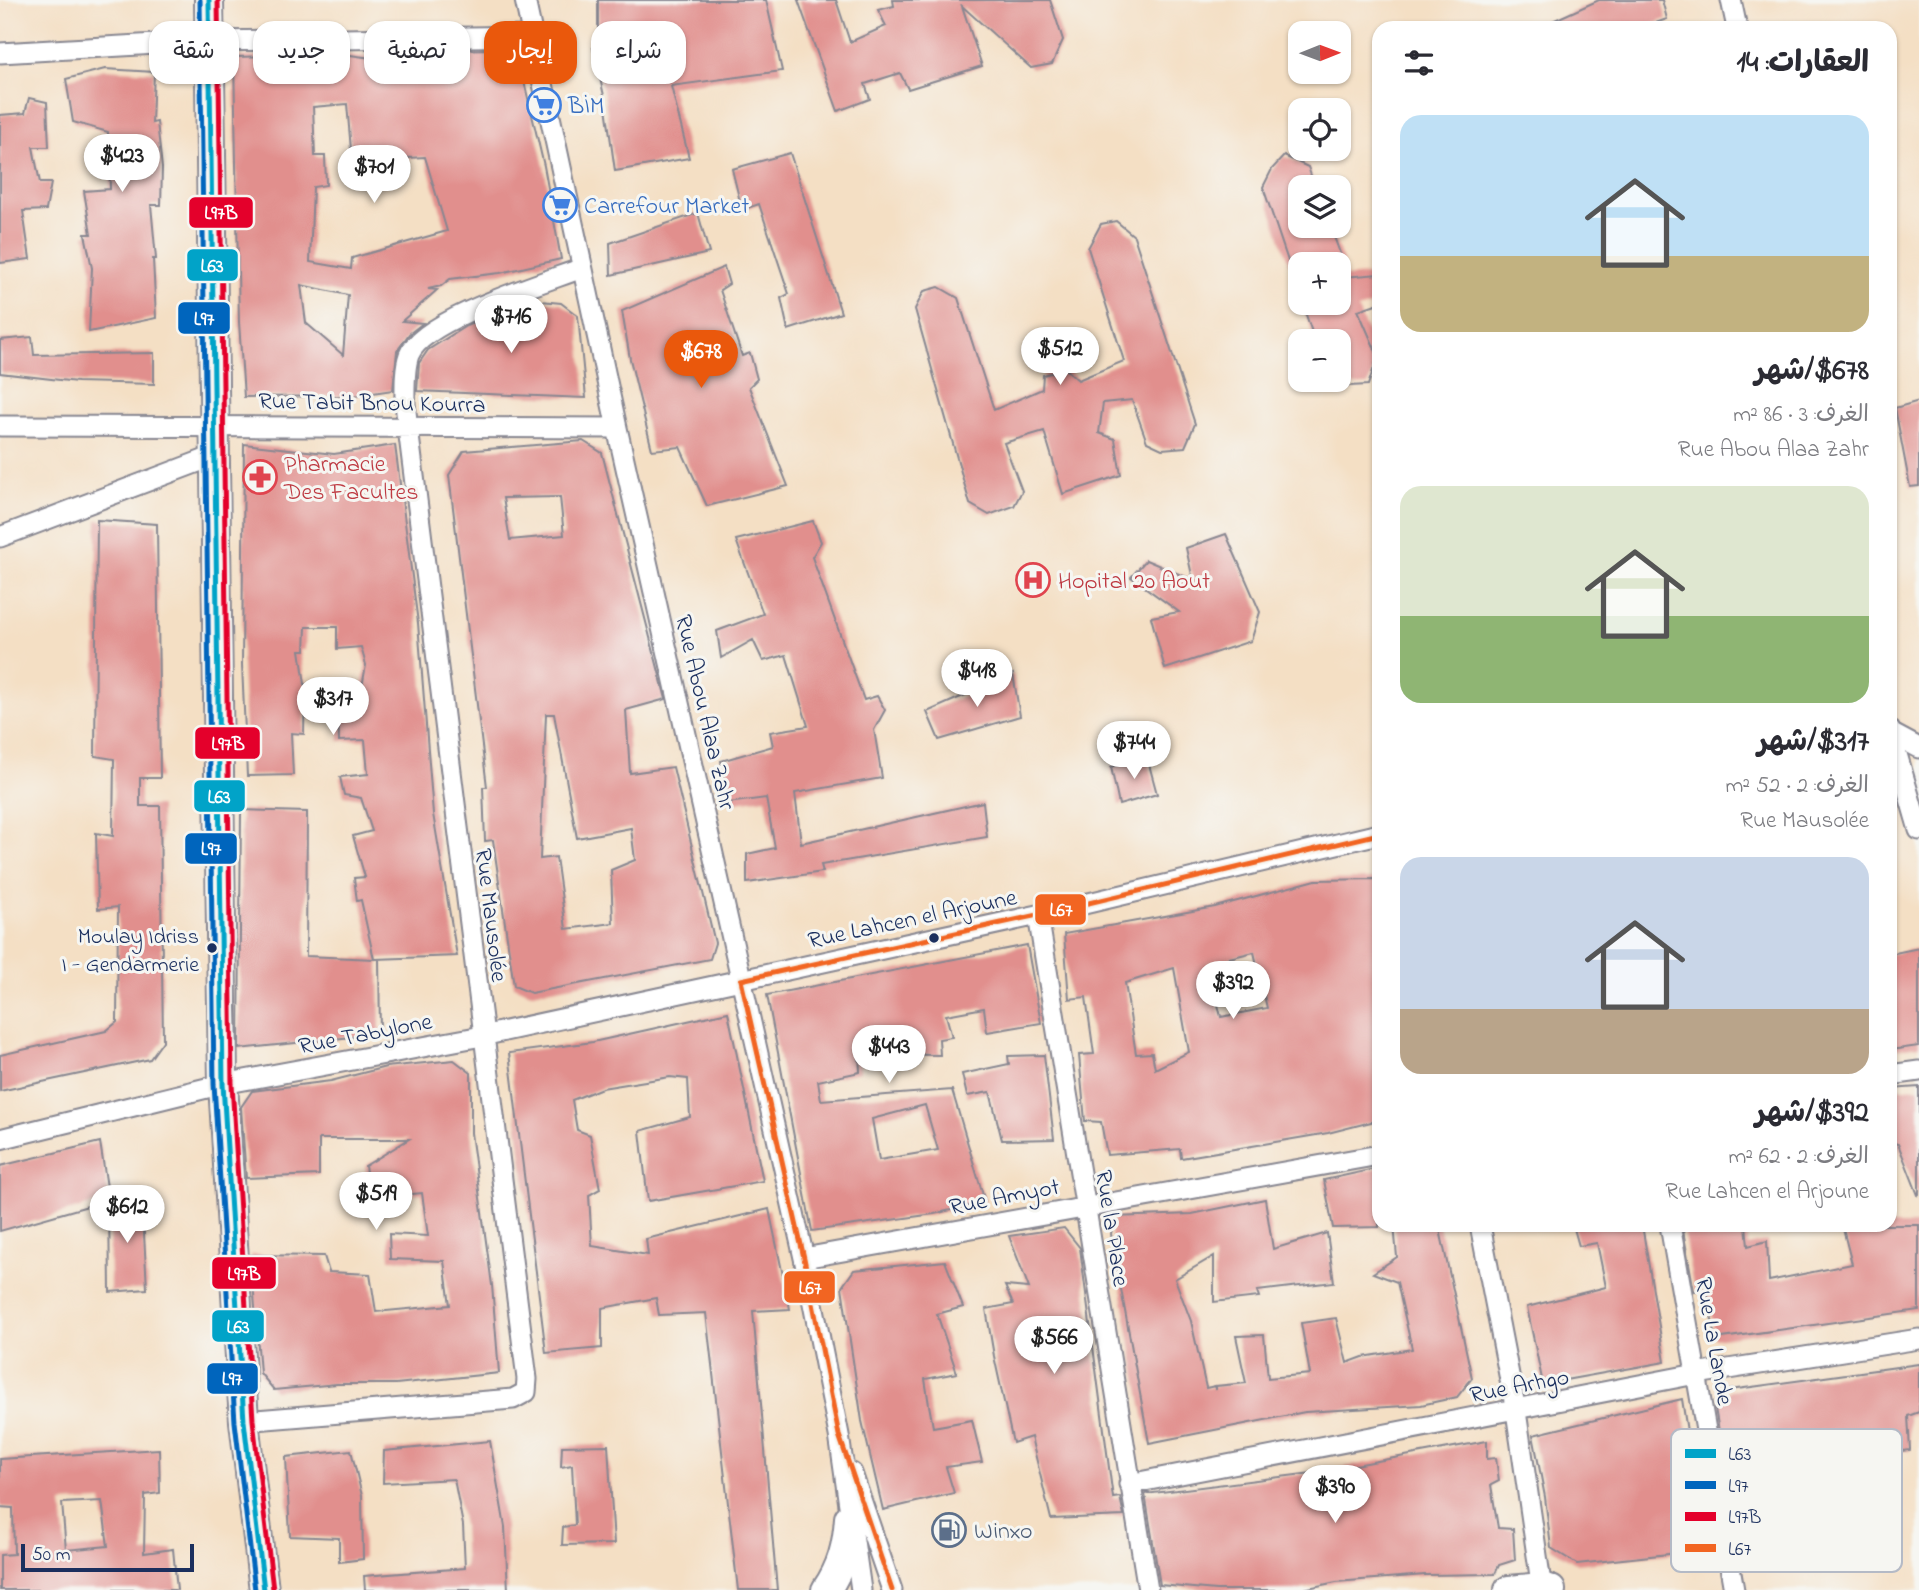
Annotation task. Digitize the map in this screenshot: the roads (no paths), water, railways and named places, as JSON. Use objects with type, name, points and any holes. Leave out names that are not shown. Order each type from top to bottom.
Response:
[{"type":"street","points":[[209,0],[209,21]]},
{"type":"street","name":"Rue Abou Alaa Zahr","points":[[525,0],[530,21]]},
{"type":"street","points":[[1731,0],[1736,21]]},
{"type":"street","points":[[239,41],[484,37]]},
{"type":"street","points":[[0,52],[149,44]]},
{"type":"street","points":[[210,84],[223,1084],[244,1421],[264,1590]]},
{"type":"street","name":"Rue Abou Alaa Zahr","points":[[543,84],[617,428],[804,1258],[839,1435],[861,1590]]},
{"type":"street","name":"Rue Mausolée","points":[[244,1421],[513,1399],[526,1392],[527,1379],[405,404],[410,353],[428,334],[488,303],[582,268]]},
{"type":"street","name":"Rue Tabit Bnou Kourra","points":[[0,426],[617,428]]},
{"type":"street","points":[[0,537],[214,457]]},
{"type":"street","points":[[1897,736],[1919,748]]},
{"type":"street","points":[[1897,756],[1919,830]]},
{"type":"street","name":"Rue Lahcen el Arjoune","points":[[741,981],[1038,915],[1372,836]]},
{"type":"street","name":"Rue la Place","points":[[1038,915],[1148,1590]]},
{"type":"street","name":"Rue Tabylone","points":[[0,1139],[223,1084],[482,1036],[741,981]]},
{"type":"street","points":[[1897,1074],[1919,1071]]},
{"type":"street","name":"Rue Amyot","points":[[804,1258],[1372,1156]]},
{"type":"street","points":[[1481,1232],[1516,1411],[1545,1589],[1509,1590]]},
{"type":"street","name":"Rue La Lande","points":[[1671,1232],[1706,1429]]},
{"type":"street","name":"Rue Arhgo","points":[[1129,1484],[1696,1374],[1919,1339]]},
{"type":"street","name":"Rue Abou Alaa Zahr","points":[[839,1435],[892,1590]]},
{"type":"street","points":[[826,1590],[839,1572],[845,1554],[849,1518]]},
{"type":"street","name":"Rue La Lande","points":[[1731,1572],[1734,1590]]},
{"type":"place","name":"BİM","points":[[544,105]]},
{"type":"place","name":"Carrefour Market","points":[[560,205]]},
{"type":"place","name":"Pharmacie Des Facultes","points":[[260,477]]},
{"type":"place","name":"Hopital 20 Aout","points":[[1033,580]]},
{"type":"place","name":"Moulay Idriss I - Gendarmerie","points":[[212,948]]},
{"type":"place","name":"Winxo","points":[[949,1530]]}]
